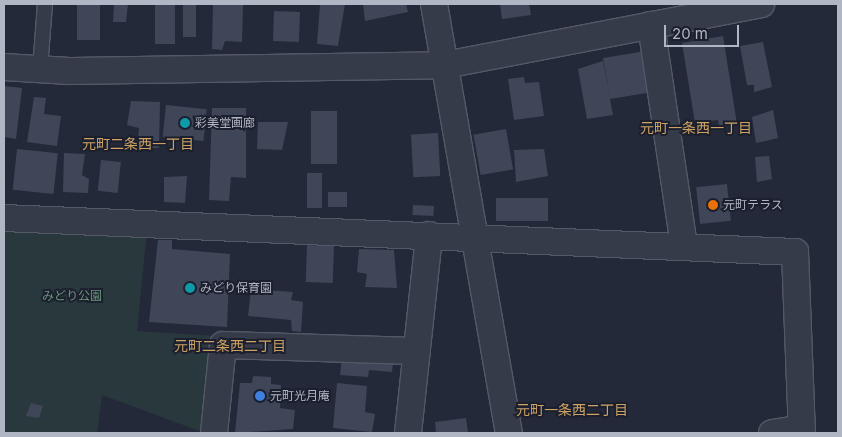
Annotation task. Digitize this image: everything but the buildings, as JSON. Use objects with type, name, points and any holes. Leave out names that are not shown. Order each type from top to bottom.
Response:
[{"type":"street","points":[[434,4],[477,236],[509,433]]},
{"type":"street","points":[[4,67],[40,69],[445,65],[761,4]]},
{"type":"street","points":[[652,25],[684,247]]},
{"type":"street","points":[[4,218],[477,236],[795,252],[802,431],[772,433]]},
{"type":"street","points":[[408,433],[429,235]]},
{"type":"street","points":[[214,433],[223,345],[417,352]]},
{"type":"lane","points":[[40,69],[45,4]]},
{"type":"green space","name":"みどり公園","points":[[4,222],[147,230],[137,331],[216,336],[205,433],[102,395],[97,433],[4,433]]},
{"type":"place","name":"彩美堂画廊","points":[[185,123]]},
{"type":"place","name":"元町テラス","points":[[713,205]]},
{"type":"place","name":"みどり保育園","points":[[190,288]]},
{"type":"place","name":"元町光月庵","points":[[260,396]]},
{"type":"district","name":"元町一条西一丁目","points":[[696,128]]},
{"type":"district","name":"元町二条西一丁目","points":[[138,144]]},
{"type":"district","name":"元町二条西二丁目","points":[[230,346]]},
{"type":"district","name":"元町一条西二丁目","points":[[572,410]]}]
